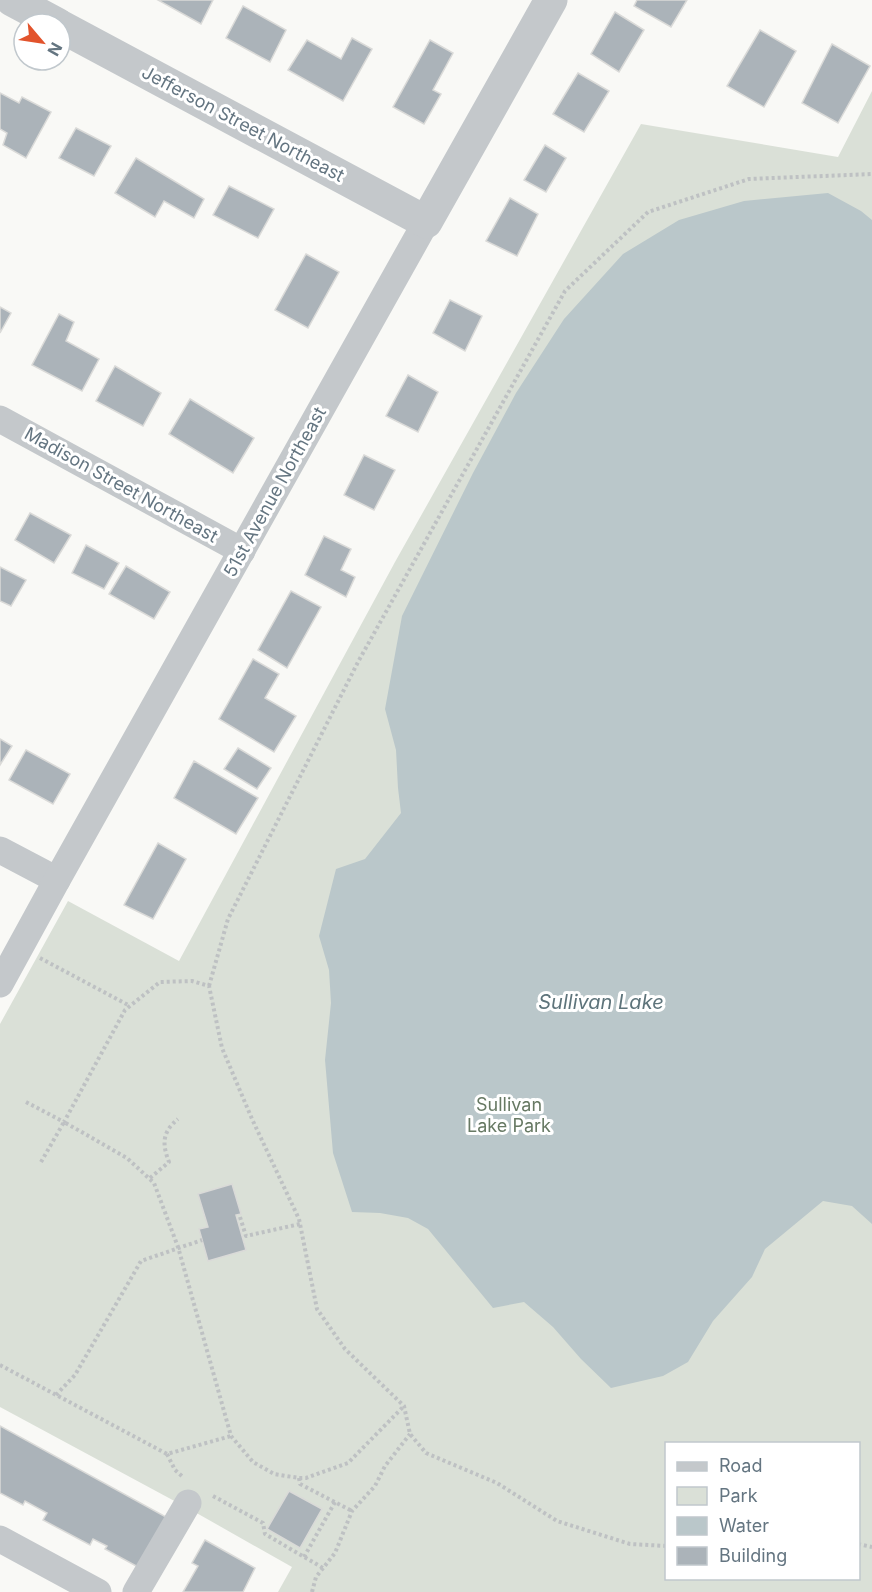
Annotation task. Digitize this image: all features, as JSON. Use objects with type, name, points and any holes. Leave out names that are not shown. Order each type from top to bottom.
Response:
[{"type":"street","name":"Jefferson Street Northeast","points":[[12,0],[34,12]]},
{"type":"street","name":"51st Avenue Northeast","points":[[0,984],[551,0]]},
{"type":"street","name":"Jefferson Street Northeast","points":[[72,32],[426,222]]},
{"type":"street","name":"Madison Street Northeast","points":[[0,419],[242,551]]},
{"type":"street","points":[[0,850],[57,880]]},
{"type":"street","points":[[136,1592],[193,1492]]},
{"type":"street","points":[[0,1539],[98,1592]]},
{"type":"path","points":[[665,1546],[630,1544],[557,1521],[497,1483],[426,1453],[410,1434],[404,1407],[345,1349],[317,1309],[300,1224],[222,1048],[209,986],[228,920],[358,662],[565,291],[648,212],[749,178],[872,174]]},
{"type":"path","points":[[20,948],[130,1006]]},
{"type":"path","points":[[41,1162],[125,1010],[160,982],[192,981],[209,986]]},
{"type":"path","points":[[26,1102],[127,1158],[154,1183],[178,1247],[231,1436],[253,1462],[274,1474],[299,1478],[306,1478],[348,1464],[404,1407]]},
{"type":"path","points":[[150,1178],[169,1162],[164,1149],[165,1138],[169,1127],[178,1119]]},
{"type":"path","points":[[240,1217],[246,1236],[300,1224]]},
{"type":"path","points":[[56,1395],[75,1375],[141,1261],[202,1240]]},
{"type":"path","points":[[0,1365],[167,1454],[175,1470],[193,1492],[263,1523],[265,1534],[323,1568]]},
{"type":"path","points":[[312,1592],[316,1577],[335,1553],[352,1511],[375,1486],[385,1466],[410,1434]]},
{"type":"path","points":[[167,1454],[231,1436]]},
{"type":"path","points":[[299,1478],[300,1484],[352,1511]]},
{"type":"path","points":[[304,1557],[335,1502]]},
{"type":"green space","name":"Sullivan Lake Park","points":[[872,91],[872,1592],[278,1592],[292,1567],[0,1407],[0,1024],[68,901],[179,961],[395,562],[641,124],[838,157]]},
{"type":"water","name":"Sullivan Lake","points":[[828,193],[861,211],[872,220],[872,1224],[852,1206],[823,1201],[765,1249],[752,1277],[713,1321],[688,1362],[663,1376],[611,1388],[553,1327],[524,1302],[493,1308],[428,1229],[408,1218],[380,1213],[352,1212],[333,1153],[325,1060],[331,1003],[329,970],[319,936],[336,869],[365,859],[401,813],[396,750],[385,709],[402,616],[473,473],[516,393],[564,319],[623,254],[679,220],[744,201]]},
{"type":"building","points":[[158,0],[213,0],[201,24]]},
{"type":"building","points":[[637,0],[687,0],[671,27],[634,6]]},
{"type":"building","points":[[243,6],[286,30],[270,62],[226,38]]},
{"type":"building","points":[[615,12],[644,30],[619,72],[591,54]]},
{"type":"building","points":[[760,30],[796,51],[764,107],[727,86]]},
{"type":"building","points":[[352,38],[372,49],[343,101],[288,70],[307,40],[341,59]]},
{"type":"building","points":[[430,40],[453,53],[433,90],[441,94],[424,124],[393,107]]},
{"type":"building","points":[[832,44],[870,66],[838,123],[802,103]]},
{"type":"building","points":[[578,73],[609,91],[584,132],[553,114]]},
{"type":"building","points":[[0,93],[19,103],[22,97],[51,112],[26,158],[3,145],[7,133],[0,129]]},
{"type":"building","points":[[76,128],[111,146],[94,176],[59,158]]},
{"type":"building","points":[[545,145],[566,158],[546,192],[524,180]]},
{"type":"building","points":[[136,158],[204,199],[194,218],[164,201],[155,217],[115,193]]},
{"type":"building","points":[[229,186],[274,209],[258,238],[213,215]]},
{"type":"building","points":[[510,198],[538,214],[517,256],[486,241]]},
{"type":"building","points":[[306,254],[339,272],[308,328],[275,310]]},
{"type":"building","points":[[450,300],[482,316],[465,351],[433,333]]},
{"type":"building","points":[[0,307],[11,313],[0,333]]},
{"type":"building","points":[[59,314],[74,322],[66,341],[99,359],[82,391],[32,365]]},
{"type":"building","points":[[115,366],[161,393],[143,426],[96,401]]},
{"type":"building","points":[[408,375],[438,392],[418,432],[386,416]]},
{"type":"building","points":[[190,399],[254,438],[233,473],[169,434]]},
{"type":"building","points":[[364,455],[395,470],[374,510],[344,495]]},
{"type":"building","points":[[30,513],[71,535],[54,563],[15,540]]},
{"type":"building","points":[[324,536],[351,549],[341,570],[355,577],[346,597],[305,575]]},
{"type":"building","points":[[86,545],[119,563],[104,589],[72,573]]},
{"type":"building","points":[[126,566],[170,592],[154,619],[109,594]]},
{"type":"building","points":[[0,567],[26,580],[11,606],[0,601]]},
{"type":"building","points":[[291,591],[321,607],[287,668],[258,650]]},
{"type":"building","points":[[253,659],[279,674],[265,698],[296,716],[274,752],[219,719]]},
{"type":"building","points":[[0,739],[12,746],[0,765]]},
{"type":"building","points":[[238,748],[271,768],[257,789],[224,769]]},
{"type":"building","points":[[26,750],[70,774],[53,804],[9,780]]},
{"type":"building","points":[[194,761],[258,798],[236,834],[174,798]]},
{"type":"building","points":[[158,843],[186,859],[153,919],[124,905]]},
{"type":"building","points":[[232,1184],[241,1214],[236,1215],[246,1250],[208,1261],[199,1229],[208,1227],[198,1194]]},
{"type":"building","points":[[0,1426],[166,1517],[138,1567],[105,1549],[107,1546],[93,1539],[90,1545],[43,1520],[47,1513],[25,1501],[23,1505],[0,1493]]},
{"type":"building","points":[[289,1491],[322,1509],[300,1548],[267,1529]]},
{"type":"building","points":[[205,1540],[255,1568],[243,1592],[183,1592],[198,1566],[192,1563]]}]
